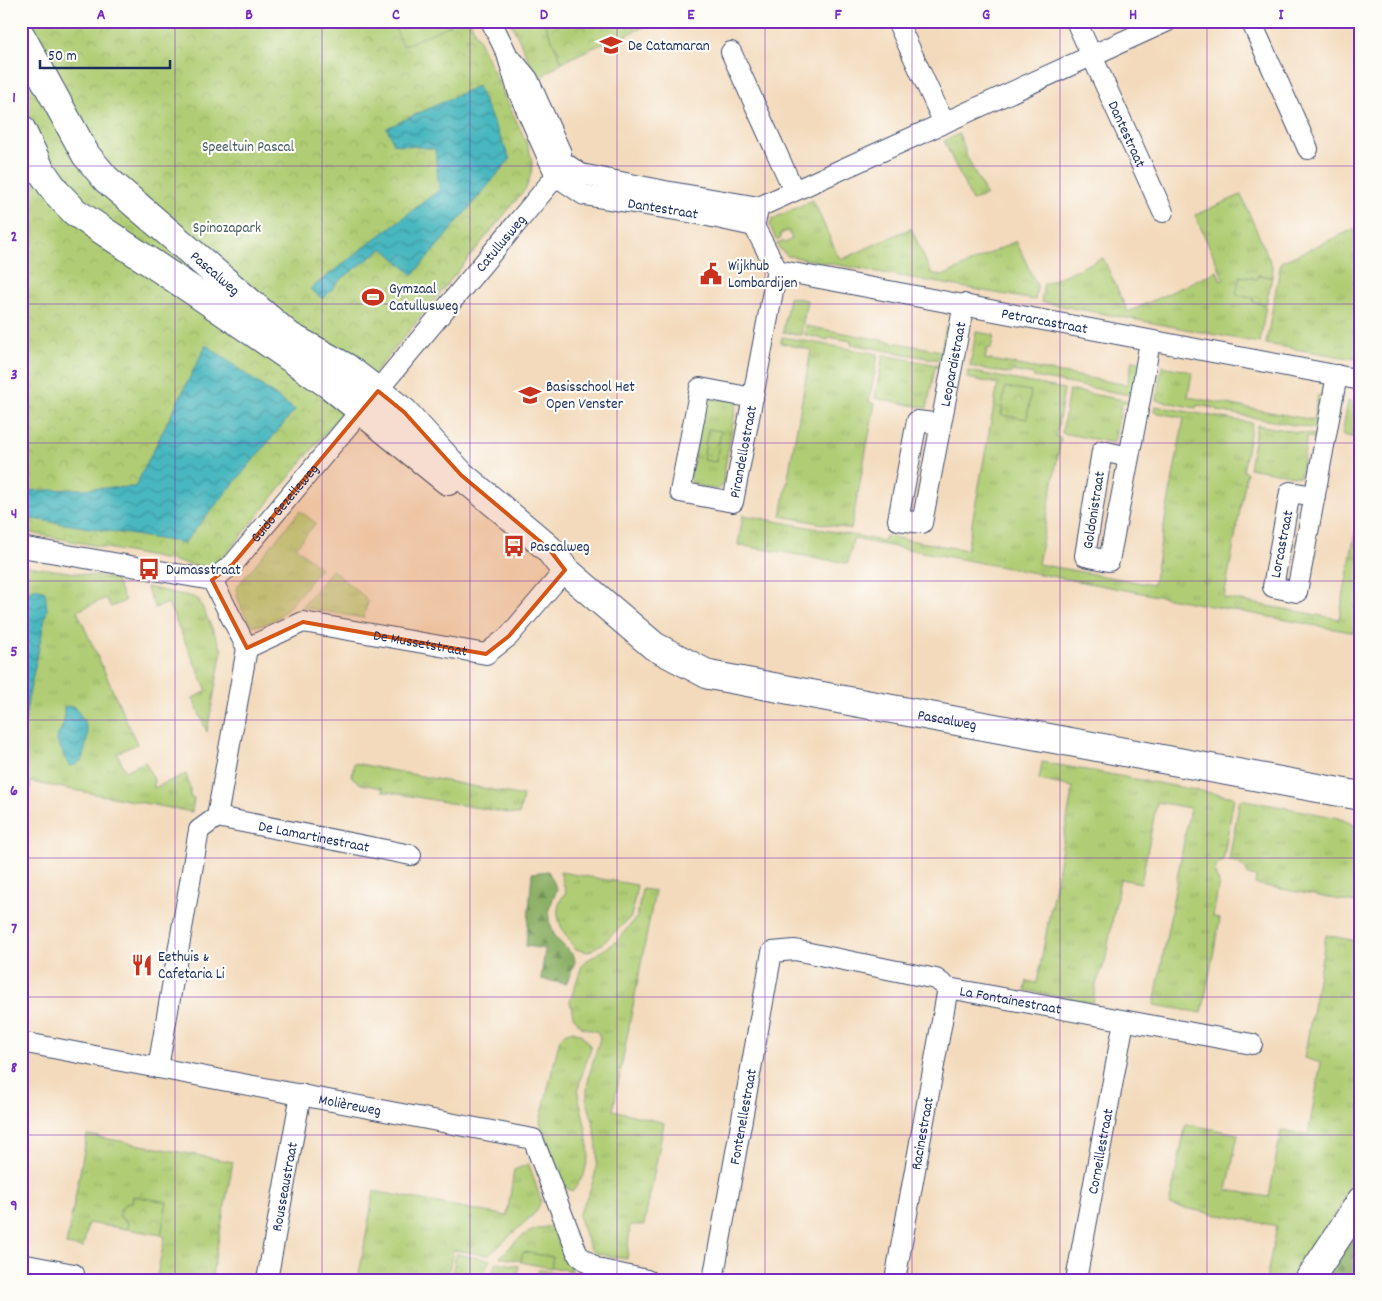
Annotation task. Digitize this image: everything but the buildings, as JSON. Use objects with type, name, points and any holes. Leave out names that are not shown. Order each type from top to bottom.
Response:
[{"type":"street","points":[[492,21],[507,54],[528,79],[561,170]]},
{"type":"street","points":[[897,21],[944,123]]},
{"type":"street","name":"Dantestraat","points":[[1076,21],[1163,212]]},
{"type":"street","points":[[777,270],[754,226],[759,207],[1168,21]]},
{"type":"street","points":[[1251,21],[1308,149]]},
{"type":"street","name":"Pascalweg","points":[[21,36],[86,155],[106,180],[289,336],[347,368],[376,394],[542,558],[565,570],[654,646],[709,675],[1361,796]]},
{"type":"street","points":[[731,52],[794,191]]},
{"type":"street","name":"Pascalweg","points":[[21,128],[40,169],[56,192],[76,212],[331,386],[376,394]]},
{"type":"street","name":"Dantestraat","points":[[561,170],[665,191],[759,207]]},
{"type":"street","name":"Dantestraat","points":[[561,170],[584,195],[694,213],[754,226]]},
{"type":"street","name":"Catullusweg","points":[[376,394],[561,170]]},
{"type":"street","name":"Petrarcastraat","points":[[777,270],[1361,380]]},
{"type":"street","name":"Pirandellostraat","points":[[753,398],[700,388],[680,492],[733,502],[753,398],[777,270]]},
{"type":"street","name":"Leopardistraat","points":[[941,424],[964,304]]},
{"type":"street","name":"Goldonistraat","points":[[1129,457],[1102,451],[1085,556],[1109,561],[1129,457],[1150,341]]},
{"type":"street","points":[[1315,496],[1337,375]]},
{"type":"street","name":"Guido Gezelleweg","points":[[212,580],[234,564],[376,394]]},
{"type":"street","points":[[21,547],[212,580],[246,648],[216,817],[199,830],[158,1068]]},
{"type":"street","name":"De Mussetstraat","points":[[246,648],[303,622],[486,654],[509,636],[565,570]]},
{"type":"street","name":"De Lamartinestraat","points":[[216,817],[411,854]]},
{"type":"street","name":"La Fontainestraat","points":[[772,952],[795,950],[936,979],[948,988],[1252,1044]]},
{"type":"street","name":"Fontenellestraat","points":[[714,1280],[772,952]]},
{"type":"street","name":"Racinestraat","points":[[895,1280],[948,988]]},
{"type":"street","name":"Corneillestraat","points":[[1076,1280],[1124,1021]]},
{"type":"street","name":"Molièreweg","points":[[21,1042],[533,1139],[578,1255],[596,1274],[647,1280]]},
{"type":"street","name":"Rousseaustraat","points":[[267,1280],[301,1094]]},
{"type":"street","points":[[1310,1280],[1361,1201]]},
{"type":"street","points":[[21,1264],[74,1274],[73,1280]]},
{"type":"highlighted area","points":[[378,391],[404,412],[461,475],[549,549],[565,570],[509,636],[486,654],[303,622],[247,648],[212,580],[233,564]]},
{"type":"green space","name":"Spinozapark","points":[[21,21],[470,21],[528,146],[532,167],[526,188],[214,569],[21,531]]},
{"type":"green space","points":[[392,21],[449,21],[450,25],[403,46]]},
{"type":"green space","points":[[510,21],[544,21],[562,62],[538,79]]},
{"type":"green space","points":[[544,21],[657,21],[562,62]]},
{"type":"green space","points":[[959,134],[967,157],[986,195],[972,201],[944,141]]},
{"type":"green space","points":[[1241,195],[1273,268],[1272,277],[1258,275],[1257,279],[1240,276],[1237,294],[1253,298],[1253,302],[1266,304],[1260,343],[1041,302],[1044,284],[1103,258],[1128,312],[1217,271],[1221,281],[1224,279],[1195,215]]},
{"type":"green space","points":[[813,200],[838,256],[843,259],[911,228],[931,273],[943,276],[1016,241],[1037,286],[1035,300],[788,256],[780,249],[777,243],[783,241],[785,243],[792,239],[788,231],[780,234],[781,238],[776,240],[770,225],[772,219]]},
{"type":"green space","points":[[1361,226],[1361,360],[1266,344],[1281,262]]},
{"type":"green space","points":[[1258,275],[1272,277],[1266,304],[1253,302],[1253,298],[1236,295],[1240,276],[1257,279]]},
{"type":"green space","points":[[789,297],[807,300],[801,335],[783,332]]},
{"type":"green space","points":[[806,326],[941,351],[946,327],[955,328],[949,362],[851,344],[851,341],[829,337],[828,340],[805,335]]},
{"type":"green space","points":[[976,332],[994,335],[991,349],[987,348],[985,359],[1127,385],[1132,361],[1142,362],[1135,396],[1012,371],[1011,374],[970,366]]},
{"type":"green space","points":[[782,337],[878,354],[869,402],[875,404],[851,529],[781,516],[811,350],[781,343]]},
{"type":"green space","points":[[883,355],[948,367],[947,369],[935,367],[927,408],[875,398]]},
{"type":"green space","points":[[1162,366],[1192,372],[1188,397],[1313,420],[1318,395],[1327,397],[1321,430],[1218,411],[1218,409],[1197,405],[1196,408],[1156,400]]},
{"type":"green space","points":[[968,371],[1064,389],[1056,437],[1061,438],[1038,564],[1153,585],[1184,418],[1154,412],[1155,406],[1252,423],[1243,471],[1247,472],[1224,598],[1339,619],[1361,502],[1361,634],[853,539],[848,563],[738,545],[743,515],[883,541],[885,536],[967,550],[998,384],[967,378]]},
{"type":"green space","points":[[1005,387],[1031,391],[1027,419],[1001,415]]},
{"type":"green space","points":[[1069,390],[1134,402],[1134,404],[1122,403],[1114,443],[1062,433]]},
{"type":"green space","points":[[705,399],[737,400],[723,479],[725,480],[717,490],[692,484],[690,479]]},
{"type":"green space","points":[[1348,401],[1361,403],[1359,438],[1342,435]]},
{"type":"green space","points":[[1257,425],[1320,436],[1319,439],[1307,437],[1300,477],[1249,468]]},
{"type":"green space","points":[[708,429],[721,431],[716,462],[703,460]]},
{"type":"green space","points":[[300,511],[316,523],[296,547],[320,568],[282,614],[263,625],[253,625],[241,608],[236,588]]},
{"type":"green space","points":[[21,565],[115,579],[125,601],[111,607],[106,598],[77,611],[137,744],[117,753],[125,771],[145,762],[154,780],[154,788],[186,774],[190,788],[190,797],[194,798],[192,812],[31,782],[21,833],[21,745],[28,699],[47,609],[21,627]]},
{"type":"green space","points":[[332,570],[366,598],[364,600],[368,602],[363,618],[301,608]]},
{"type":"green space","points":[[146,587],[199,600],[222,650],[207,732],[193,698],[207,691],[168,603],[155,608]]},
{"type":"green space","points":[[1042,762],[1234,797],[1223,861],[1215,870],[1219,882],[1213,917],[1220,919],[1202,1013],[1154,1005],[1190,808],[1157,802],[1141,883],[1120,879],[1105,962],[1096,984],[1093,1003],[1025,990],[1027,981],[1037,983],[1073,787],[1039,780]]},
{"type":"green space","points":[[354,763],[523,796],[519,815],[382,791],[383,788],[361,784],[352,777]]},
{"type":"green space","points":[[1240,799],[1339,818],[1361,828],[1361,904],[1255,884],[1256,877],[1248,875],[1241,865],[1229,860]]},
{"type":"green space","points":[[548,871],[557,889],[549,909],[549,921],[555,937],[574,956],[575,962],[566,984],[541,979],[545,949],[526,946],[532,873]]},
{"type":"green space","points":[[560,872],[637,885],[631,917],[603,943],[588,952],[575,949],[559,921],[558,907],[566,892]]},
{"type":"green space","points":[[642,889],[655,891],[613,1110],[664,1123],[644,1225],[630,1225],[627,1259],[598,1254],[590,1249],[578,1215],[596,1171],[596,1137],[587,1101],[587,1090],[589,1075],[600,1038],[598,1032],[581,1027],[573,1016],[570,1001],[583,963],[616,942],[637,917]]},
{"type":"green space","points":[[1326,935],[1361,942],[1361,1174],[1293,1280],[1266,1280],[1277,1226],[1169,1205],[1186,1124],[1238,1134],[1227,1190],[1269,1197],[1281,1131],[1308,1135],[1321,1063],[1304,1058]]},
{"type":"green space","points":[[573,1031],[581,1034],[591,1047],[580,1081],[578,1094],[586,1129],[589,1154],[584,1175],[573,1191],[564,1187],[540,1122],[560,1038],[564,1034]]},
{"type":"green space","points":[[87,1135],[233,1162],[211,1280],[156,1280],[165,1237],[161,1235],[166,1202],[132,1203],[120,1217],[128,1223],[127,1229],[88,1223],[83,1248],[66,1245]]},
{"type":"green space","points":[[529,1164],[541,1201],[536,1212],[489,1255],[453,1250],[447,1280],[392,1280],[375,1277],[374,1280],[358,1280],[374,1191],[507,1216],[514,1170]]},
{"type":"green space","points":[[133,1196],[167,1202],[161,1235],[127,1229],[128,1223],[120,1217],[120,1210],[125,1204],[132,1202]]},
{"type":"green space","points":[[1361,1220],[1361,1261],[1348,1280],[1322,1280]]},
{"type":"green space","points":[[554,1226],[572,1271],[500,1257],[518,1240],[530,1232]]},
{"type":"green space","points":[[523,1252],[553,1257],[551,1268],[521,1262]]},
{"type":"green space","points":[[456,1254],[490,1260],[480,1280],[451,1280]]},
{"type":"green space","points":[[497,1262],[519,1266],[516,1280],[488,1280]]},
{"type":"green space","points":[[539,1269],[587,1280],[537,1280]]},
{"type":"water","points":[[477,86],[510,159],[413,275],[383,248],[340,280],[323,299],[310,289],[439,190],[435,149],[394,144],[387,128]]},
{"type":"water","points":[[206,345],[295,410],[184,543],[21,517],[21,491],[135,487]]},
{"type":"water","points":[[37,588],[45,591],[47,609],[28,699],[21,745],[21,627],[25,604],[30,590]]},
{"type":"water","points":[[73,706],[86,726],[87,737],[82,760],[75,765],[69,766],[57,741],[64,723],[64,707]]},
{"type":"place","name":"De Catamaran","points":[[611,45]]},
{"type":"place","name":"Wijkhub Lombardijen","points":[[711,274]]},
{"type":"place","name":"Gymzaal Catullusweg","points":[[373,297]]},
{"type":"place","name":"Basisschool Het Open Venster","points":[[530,395]]},
{"type":"place","name":"Pascalweg","points":[[514,546]]},
{"type":"place","name":"Dumasstraat","points":[[149,569]]},
{"type":"place","name":"Eethuis & Cafetaria Li","points":[[142,965]]},
{"type":"park label","name":"Speeltuin Pascal","points":[[248,146]]}]
